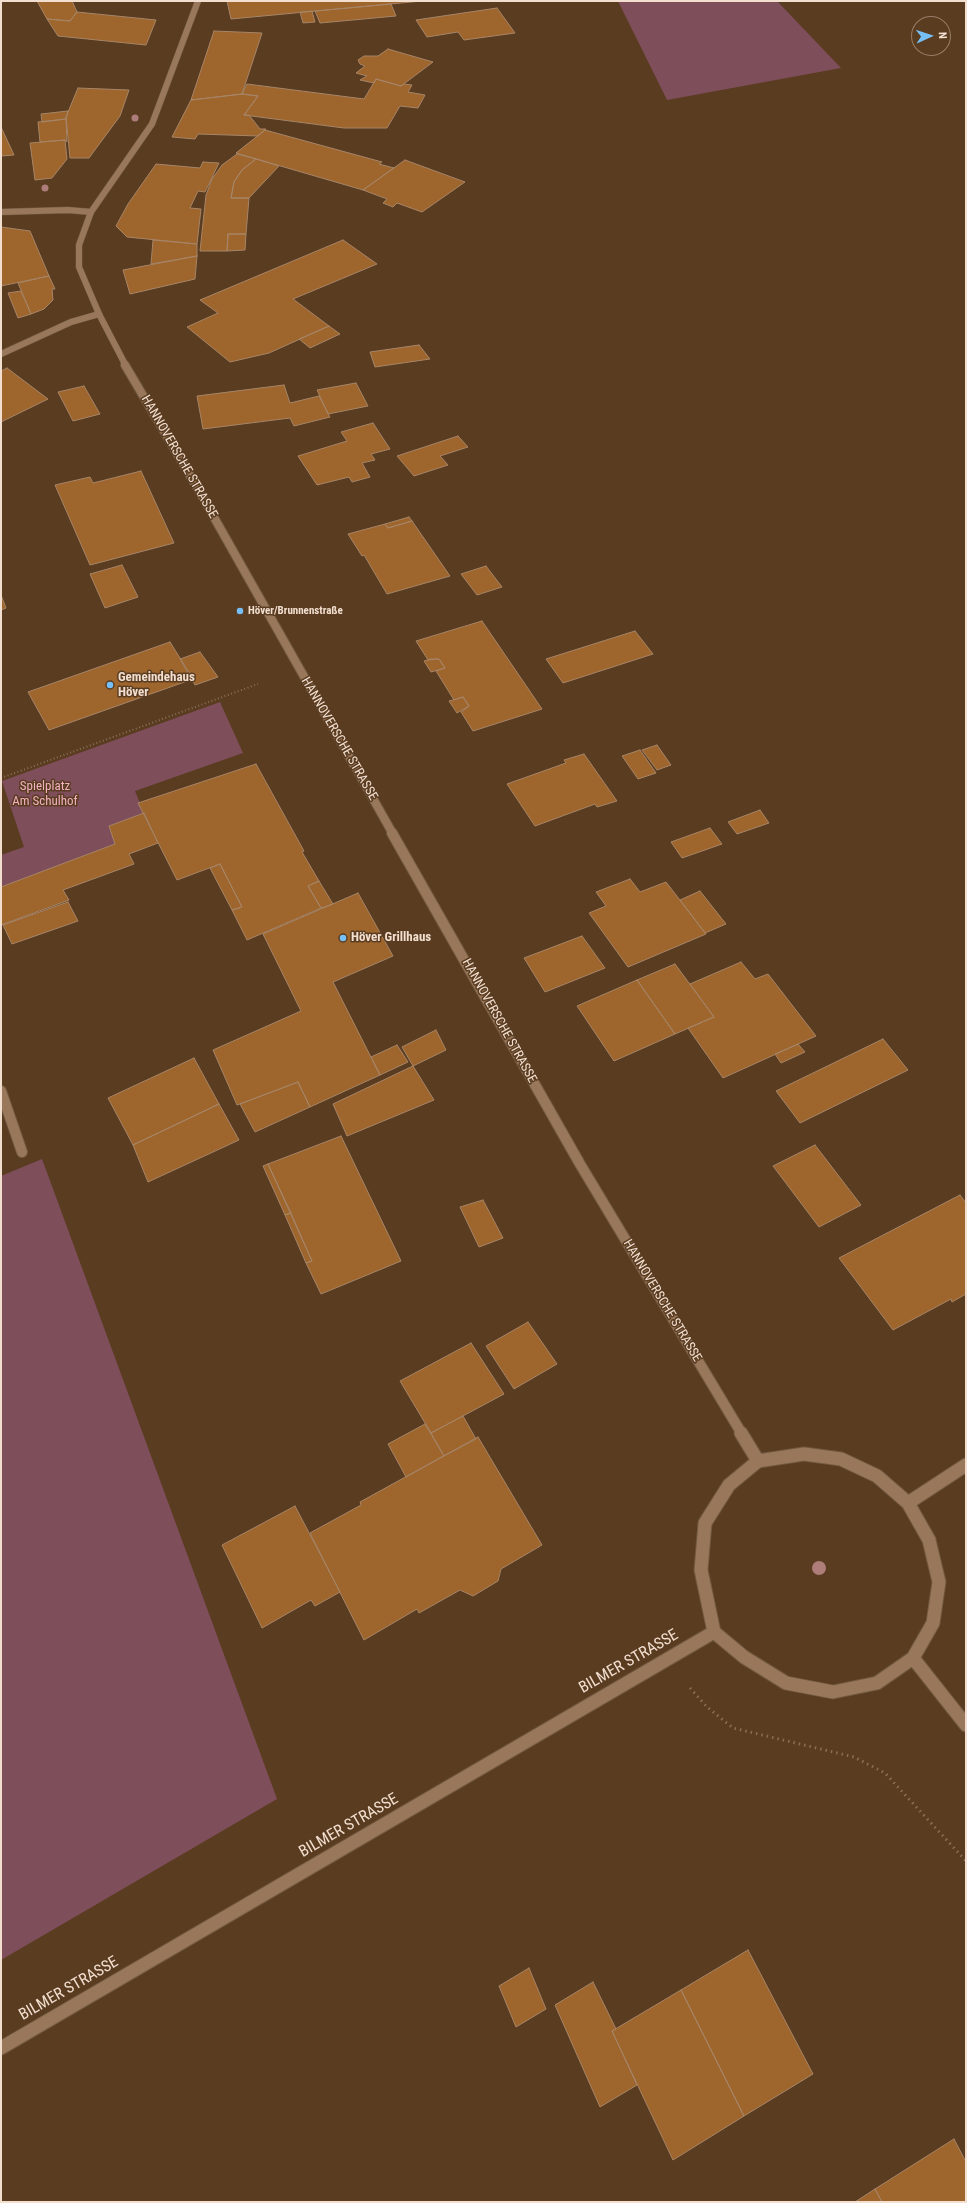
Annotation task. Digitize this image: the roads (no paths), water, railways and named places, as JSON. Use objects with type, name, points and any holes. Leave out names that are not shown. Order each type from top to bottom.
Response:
[{"type":"street","name":"HANNOVERSCHE STRASSE","points":[[198,1],[152,124],[91,212],[79,245],[79,266],[99,314],[120,356],[198,489],[580,1164],[758,1461]]},
{"type":"street","points":[[1,212],[68,210],[91,212]]},
{"type":"street","points":[[1,354],[70,322],[99,314]]},
{"type":"street","points":[[1,1091],[22,1152]]},
{"type":"street","points":[[804,1454],[841,1459],[877,1476],[908,1503],[929,1540],[939,1582],[933,1622],[912,1658],[877,1683],[833,1692],[786,1683],[744,1657],[714,1632],[701,1570],[705,1523],[729,1485],[758,1461],[804,1454]]},
{"type":"street","points":[[908,1503],[966,1464]]},
{"type":"street","name":"BILMER STRASSE","points":[[1,2048],[714,1632]]},
{"type":"street","points":[[912,1658],[966,1725]]},
{"type":"place","name":"Höver/Brunnenstraße","points":[[240,611]]},
{"type":"place","name":"Gemeindehaus Höver","points":[[110,685]]},
{"type":"place","name":"Höver Grillhaus","points":[[343,938]]},
{"type":"park label","name":"Spielplatz Am Schulhof","points":[[45,794]]}]
